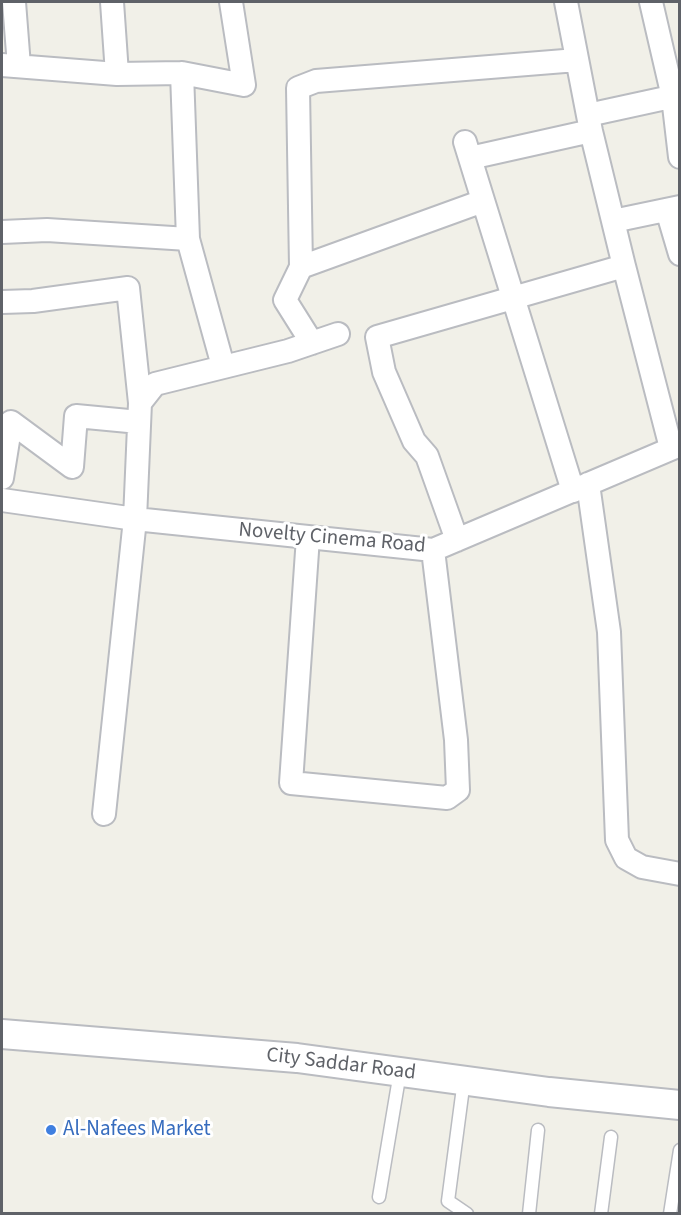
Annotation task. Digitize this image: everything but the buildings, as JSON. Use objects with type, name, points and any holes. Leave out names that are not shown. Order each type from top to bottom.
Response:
[{"type":"street","points":[[14,2],[10,66],[117,74],[182,74],[244,85],[231,2]]},
{"type":"street","points":[[112,2],[117,74]]},
{"type":"street","points":[[566,2],[589,123],[624,266],[675,447]]},
{"type":"street","points":[[651,2],[676,96],[680,156]]},
{"type":"street","points":[[312,343],[285,300],[301,267],[298,88],[315,81],[577,60]]},
{"type":"street","points":[[182,74],[188,239],[224,366]]},
{"type":"street","points":[[676,96],[589,123],[467,150],[513,298],[581,487],[609,632],[617,840],[626,858],[642,867],[680,874]]},
{"type":"street","points":[[301,267],[483,201]]},
{"type":"street","points":[[613,221],[673,209],[680,254]]},
{"type":"street","points":[[2,232],[47,230],[188,239]]},
{"type":"street","points":[[457,540],[427,456],[414,441],[384,372],[377,337],[624,266]]},
{"type":"street","points":[[2,302],[33,301],[128,288],[140,412],[135,519],[104,814]]},
{"type":"street","points":[[140,412],[155,384],[312,343],[338,334]]},
{"type":"street","points":[[2,478],[11,422],[72,467],[76,416],[140,412]]},
{"type":"street","name":"Novelty Cinema Road","points":[[2,500],[135,519],[433,550],[675,447]]},
{"type":"street","points":[[308,537],[291,783],[447,798],[458,790],[456,740],[433,550]]},
{"type":"street","name":"City Saddar Road","points":[[2,1034],[297,1058],[680,1105]]},
{"type":"lane","points":[[379,1197],[400,1072]]},
{"type":"lane","points":[[464,1080],[448,1202],[467,1214]]},
{"type":"lane","points":[[529,1214],[538,1130]]},
{"type":"lane","points":[[601,1214],[611,1137]]},
{"type":"lane","points":[[670,1214],[680,1150]]},
{"type":"place","name":"Al-Nafees Market","points":[[51,1130]]}]
